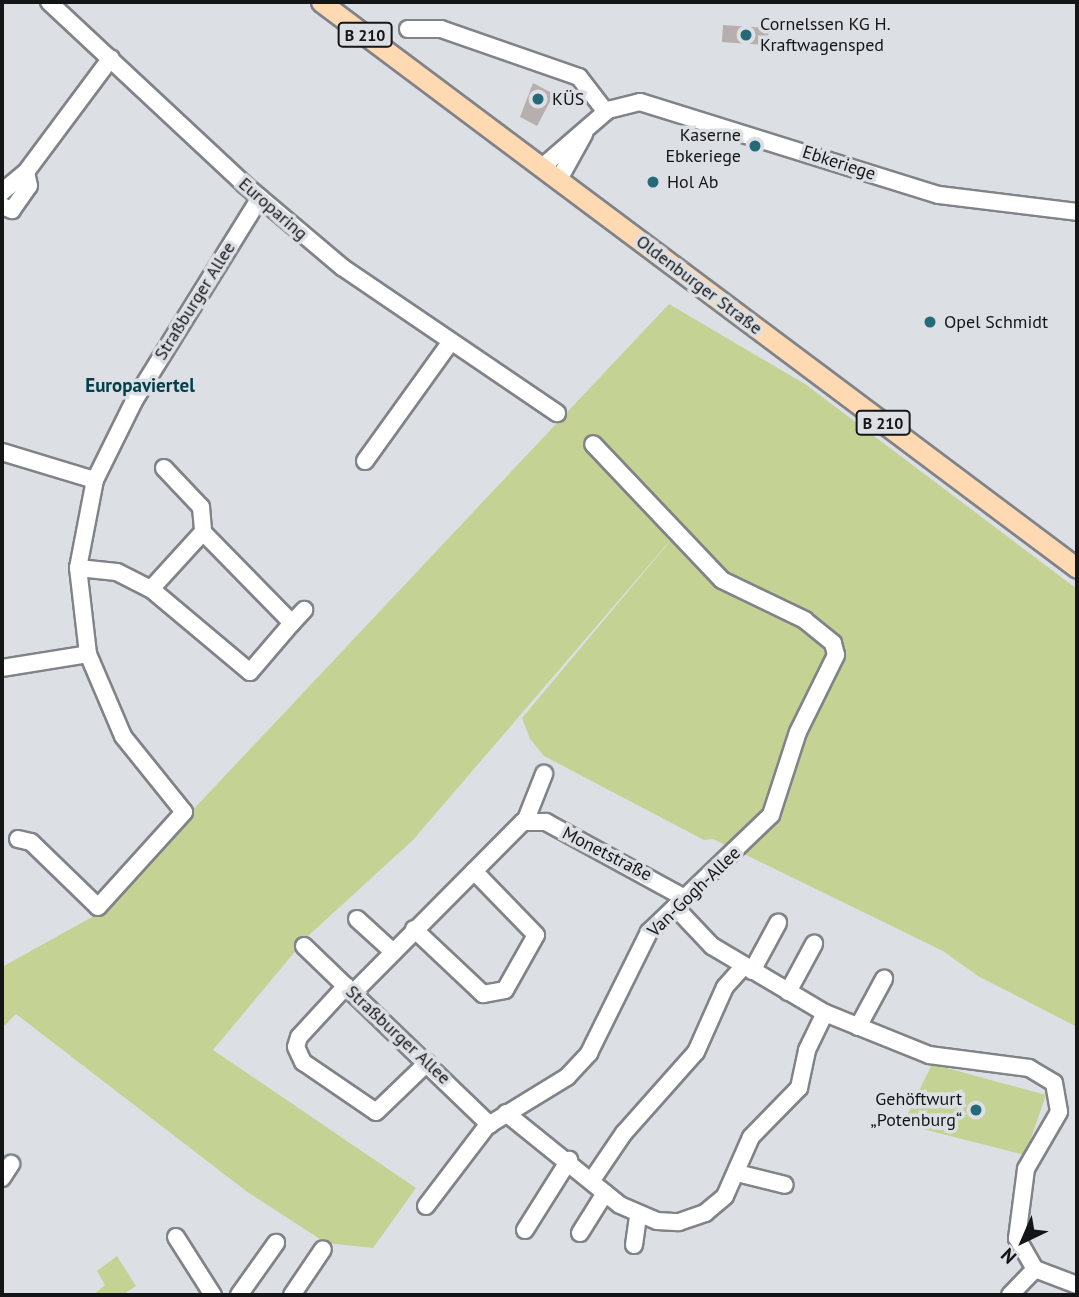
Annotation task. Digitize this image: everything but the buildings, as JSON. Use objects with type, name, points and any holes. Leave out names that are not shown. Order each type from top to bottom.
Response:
[{"type":"main road","name":"Oldenburger Straße","points":[[321,2],[1077,568]]},
{"type":"street","name":"Europaring","points":[[49,2],[63,8],[111,58],[260,198],[342,267],[449,344],[557,412]]},
{"type":"street","points":[[408,29],[441,29],[579,77],[606,112]]},
{"type":"street","points":[[2,192],[26,172],[111,58]]},
{"type":"street","name":"Ebkeriege","points":[[541,168],[606,112],[624,103],[662,105],[939,195],[1077,212]]},
{"type":"street","name":"Ebkeriege","points":[[558,181],[586,131]]},
{"type":"street","points":[[2,206],[12,210],[29,186],[26,172]]},
{"type":"street","name":"Straßburger Allee","points":[[18,839],[31,842],[98,907],[184,812],[123,736],[88,654],[78,568],[95,480],[134,401],[260,198]]},
{"type":"street","points":[[365,461],[449,344]]},
{"type":"street","name":"Van-Gogh-Allee","points":[[426,1206],[490,1125],[567,1077],[589,1053],[630,963],[680,903],[756,833],[782,789],[798,732],[836,655],[833,643],[804,620],[722,580],[593,444]]},
{"type":"street","points":[[2,452],[95,480]]},
{"type":"street","points":[[164,468],[201,507],[202,533],[292,623]]},
{"type":"street","points":[[152,589],[202,533]]},
{"type":"street","points":[[78,568],[117,572],[152,589],[250,672],[304,610]]},
{"type":"street","points":[[2,668],[88,654]]},
{"type":"street","points":[[427,1063],[376,1112],[303,1062],[296,1047],[299,1037],[526,822],[544,774]]},
{"type":"street","name":"Monetstraße","points":[[526,822],[546,822],[680,903],[712,946],[825,1013],[929,1055],[1029,1068],[1054,1083],[1059,1112],[1026,1169],[1020,1194],[1017,1238],[1035,1269]]},
{"type":"street","points":[[414,929],[483,994],[505,989],[536,935],[474,871]]},
{"type":"street","points":[[357,919],[392,951]]},
{"type":"street","points":[[592,1180],[624,1133],[696,1052],[725,987],[748,969],[778,923]]},
{"type":"street","points":[[788,992],[814,944]]},
{"type":"street","name":"Straßburger Allee","points":[[304,946],[490,1125]]},
{"type":"street","points":[[858,1027],[884,979]]},
{"type":"street","points":[[506,1113],[531,1138],[569,1160],[605,1193],[638,1215],[679,1222],[705,1213],[725,1196],[751,1137],[799,1088],[807,1050],[825,1013]]},
{"type":"street","points":[[525,1230],[569,1160]]},
{"type":"street","points":[[2,1178],[11,1164]]},
{"type":"street","points":[[737,1173],[785,1185]]},
{"type":"street","points":[[580,1233],[605,1193]]},
{"type":"street","points":[[634,1245],[638,1215]]},
{"type":"street","points":[[176,1237],[213,1295]]},
{"type":"street","points":[[239,1295],[276,1243]]},
{"type":"street","points":[[292,1295],[323,1249]]},
{"type":"street","points":[[1010,1295],[1035,1269],[1077,1285]]},
{"type":"green space","points":[[669,304],[805,384],[1077,589],[1077,1027],[978,976],[943,951],[713,839],[704,840],[544,756],[530,739],[522,718],[692,515],[413,840],[308,936],[213,1050],[416,1188],[373,1248],[326,1243],[246,1191],[16,1014],[2,1028],[2,967],[92,917]]},
{"type":"green space","name":"Gehöftwurt „Potenburg“","points":[[932,1064],[1046,1095],[1025,1155],[903,1124]]},
{"type":"green space","points":[[117,1256],[136,1286],[122,1295],[93,1295],[105,1285],[97,1271]]},
{"type":"place","name":"Cornelssen KG H. Kraftwagensped","points":[[746,35]]},
{"type":"place","name":"KÜS","points":[[538,99]]},
{"type":"place","name":"Kaserne Ebkeriege","points":[[755,146]]},
{"type":"place","name":"Hol Ab","points":[[653,182]]},
{"type":"place","name":"Opel Schmidt","points":[[930,322]]},
{"type":"place","name":"Gehöftwurt „Potenburg“","points":[[976,1110]]},
{"type":"district","name":"Europaviertel","points":[[140,386]]}]
